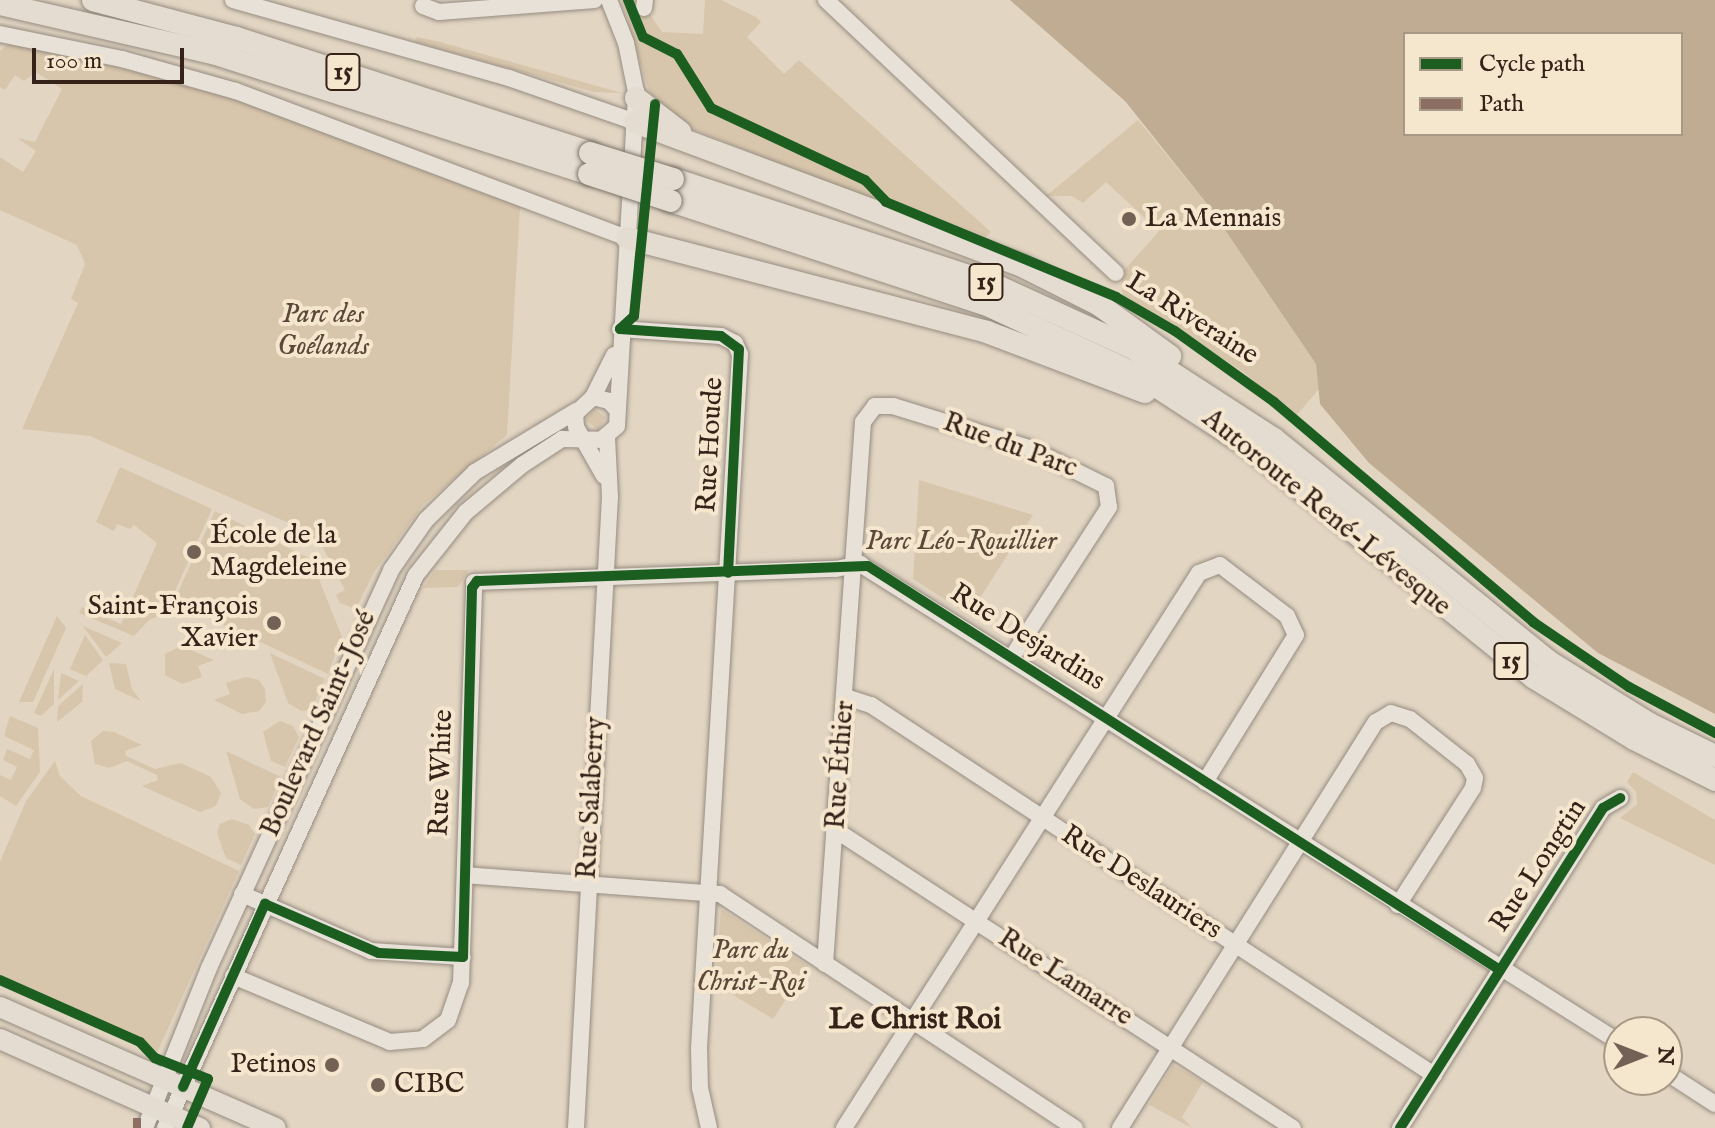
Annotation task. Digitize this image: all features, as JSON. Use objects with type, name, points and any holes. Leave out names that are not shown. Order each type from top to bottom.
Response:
[{"type":"highway","name":"Autoroute René-Lévesque","points":[[93,0],[237,38],[589,164]]},
{"type":"highway","name":"Autoroute René-Lévesque","points":[[0,4],[213,53],[589,164],[1044,304],[1163,364],[1274,439],[1528,647],[1615,704],[1715,756]]},
{"type":"highway","points":[[636,98],[688,137]]},
{"type":"highway","points":[[635,122],[688,137],[1064,286],[1143,335],[1274,439]]},
{"type":"highway","name":"Autoroute René-Lévesque","points":[[672,190],[1025,320],[1130,370],[1212,420],[1515,664],[1614,728],[1715,780]]},
{"type":"highway","points":[[627,238],[1000,336],[1212,420]]},
{"type":"main road","points":[[2,1015],[183,1087],[276,1128]]},
{"type":"main road","points":[[0,1039],[151,1107],[168,1122],[200,1128]]},
{"type":"street","points":[[233,0],[509,78],[635,122]]},
{"type":"street","points":[[423,6],[439,12],[595,0]]},
{"type":"street","points":[[609,0],[628,50],[636,98],[635,122],[620,334],[617,426],[607,438],[584,437],[575,424],[576,411],[593,397],[607,377],[620,334]]},
{"type":"street","points":[[826,0],[1116,273]]},
{"type":"street","points":[[0,34],[111,57],[236,91],[627,238]]},
{"type":"street","name":"Rue Houde","points":[[620,334],[721,336],[739,349],[699,1065],[709,1128]]},
{"type":"street","points":[[593,397],[606,399],[617,410]]},
{"type":"street","name":"Rue du Parc","points":[[853,565],[863,422],[875,406],[893,406],[962,425],[1040,452],[1097,479],[1109,491],[1109,507],[1012,657]]},
{"type":"street","name":"Boulevard Saint-José","points":[[145,1128],[161,1079],[242,894],[365,620],[403,550],[475,472],[576,411]]},
{"type":"street","name":"Boulevard Saint-José","points":[[168,1122],[389,628],[423,566],[466,512],[505,478],[556,441],[584,437]]},
{"type":"street","name":"Rue Salaberry","points":[[584,437],[610,497]]},
{"type":"street","name":"Rue Salaberry","points":[[578,1128],[587,882],[610,497],[607,438]]},
{"type":"street","name":"Rue Éthier","points":[[825,964],[837,831],[853,565]]},
{"type":"street","points":[[847,1127],[1199,573],[1215,565],[1230,570],[1291,620],[1296,635],[1205,782]]},
{"type":"street","name":"Rue Desjardins","points":[[472,591],[477,581],[868,566],[1500,970],[1603,1032]]},
{"type":"street","name":"Rue White","points":[[233,976],[376,1038],[405,1043],[430,1036],[448,1020],[458,998],[463,957],[472,591]]},
{"type":"street","name":"Rue Deslauriers","points":[[846,697],[871,705],[1434,1075]]},
{"type":"street","points":[[1120,1128],[1376,722],[1385,715],[1404,716],[1467,764],[1475,783],[1398,905]]},
{"type":"street","name":"Rue Longtin","points":[[1400,1128],[1603,808],[1620,798]]},
{"type":"street","name":"Rue Lamarre","points":[[837,831],[1293,1128]]},
{"type":"street","points":[[465,875],[709,891],[1075,1128]]},
{"type":"street","points":[[242,894],[379,953],[463,957]]},
{"type":"street","points":[[1683,1083],[1715,1104]]},
{"type":"green space","points":[[621,0],[640,0],[662,32],[703,34],[705,0],[721,0],[756,17],[761,22],[747,37],[784,74],[799,60],[991,232],[986,237],[883,196],[885,205],[682,125],[649,91]]},
{"type":"green space","points":[[417,37],[622,93],[594,92],[415,42]]},
{"type":"green space","name":"Parc des Goélands","points":[[10,42],[210,89],[520,207],[507,435],[423,505],[374,572],[356,609],[340,603],[336,595],[345,590],[322,546],[291,524],[90,436],[22,429],[78,303],[71,299],[85,264],[77,245],[0,210],[0,157],[23,172],[36,151],[17,138],[35,142],[62,89],[36,72],[24,81],[15,75],[5,90],[0,87],[0,51]]},
{"type":"green space","points":[[1138,120],[1208,205],[1316,364],[1319,389],[1296,416],[1242,371],[1123,296],[1120,275],[1159,231],[1106,182],[1083,203],[1072,196],[1046,196]]},
{"type":"green space","points":[[594,409],[606,417],[598,430],[586,420]]},
{"type":"green space","points":[[120,467],[212,509],[165,613],[149,620],[134,636],[79,613],[82,607],[121,624],[157,543],[134,525],[130,529],[117,524],[114,531],[96,522]]},
{"type":"green space","name":"Parc Léo-Rouillier","points":[[919,480],[1033,515],[969,615],[913,579]]},
{"type":"green space","points":[[215,511],[311,559],[342,637],[328,674],[201,614],[169,612]]},
{"type":"green space","points":[[435,570],[469,570],[458,587],[423,588]]},
{"type":"green space","points":[[57,616],[66,628],[33,702],[19,702]]},
{"type":"green space","points":[[83,626],[122,643],[106,657]]},
{"type":"green space","points":[[85,635],[103,660],[86,676],[70,669]]},
{"type":"green space","points":[[181,646],[214,660],[198,666],[202,677],[182,684],[165,675],[165,654]]},
{"type":"green space","points":[[270,653],[325,679],[311,710],[301,711],[288,703]]},
{"type":"green space","points":[[109,663],[126,664],[132,689],[141,701],[115,689]]},
{"type":"green space","points":[[54,669],[54,704],[41,716],[34,713]]},
{"type":"green space","points":[[61,673],[79,681],[58,700]]},
{"type":"green space","points":[[246,677],[259,680],[265,689],[266,702],[259,711],[242,714],[214,700],[230,694],[226,683]]},
{"type":"green space","points":[[83,684],[82,702],[57,722],[58,706]]},
{"type":"green space","points":[[10,716],[38,728],[40,772],[16,806],[0,796],[0,775],[11,780],[17,767],[3,760],[7,749],[30,759],[34,750],[4,736]]},
{"type":"green space","points":[[280,721],[293,726],[299,737],[285,767],[271,761],[263,732]]},
{"type":"green space","points":[[103,731],[114,732],[142,745],[125,751],[126,756],[155,769],[181,763],[211,777],[221,793],[216,806],[200,812],[142,786],[158,780],[157,775],[127,761],[109,768],[95,764],[91,741]]},
{"type":"green space","points":[[226,751],[281,777],[268,807],[254,809],[240,799]]},
{"type":"green space","points":[[55,761],[60,776],[81,796],[239,871],[157,1053],[147,1042],[0,978],[0,862],[26,801]]},
{"type":"green space","points":[[1633,772],[1715,820],[1715,865],[1620,818],[1637,804],[1636,792],[1627,782]]},
{"type":"green space","points":[[232,819],[249,825],[255,834],[241,865],[226,858],[217,833],[220,824]]},
{"type":"green space","name":"Parc du Christ-Roi","points":[[721,909],[808,966],[773,1019],[715,984]]},
{"type":"green space","points":[[1173,1065],[1203,1082],[1182,1117],[1192,1128],[1149,1105]]},
{"type":"shaded area","points":[[1010,0],[1715,0],[1715,714],[1598,653],[1369,463],[1320,404],[1316,364],[1208,205],[1125,101]]},
{"type":"marked path","points":[[137,1118],[137,1128]]},
{"type":"cycle path","name":"La Riveraine","points":[[628,0],[643,37],[677,54],[711,108],[865,180],[886,202],[1116,297],[1175,331],[1274,402],[1533,622],[1629,687],[1715,733]]},
{"type":"cycle path","points":[[620,329],[634,316],[655,104]]},
{"type":"cycle path","points":[[620,329],[721,336],[739,349],[728,573]]},
{"type":"cycle path","points":[[183,1087],[265,904],[379,953],[463,957],[472,588],[477,581],[868,566],[1500,970]]},
{"type":"cycle path","points":[[1400,1128],[1603,808],[1620,798]]},
{"type":"cycle path","points":[[0,980],[140,1042],[155,1058],[208,1079],[187,1128]]},
{"type":"place","name":"La Mennais","points":[[1129,219]]},
{"type":"place","name":"École de la Magdeleine","points":[[194,552]]},
{"type":"place","name":"Saint-François Xavier","points":[[274,623]]},
{"type":"place","name":"Petinos","points":[[332,1065]]},
{"type":"place","name":"CIBC","points":[[378,1085]]},
{"type":"district","name":"Le Christ Roi","points":[[915,1020]]}]
